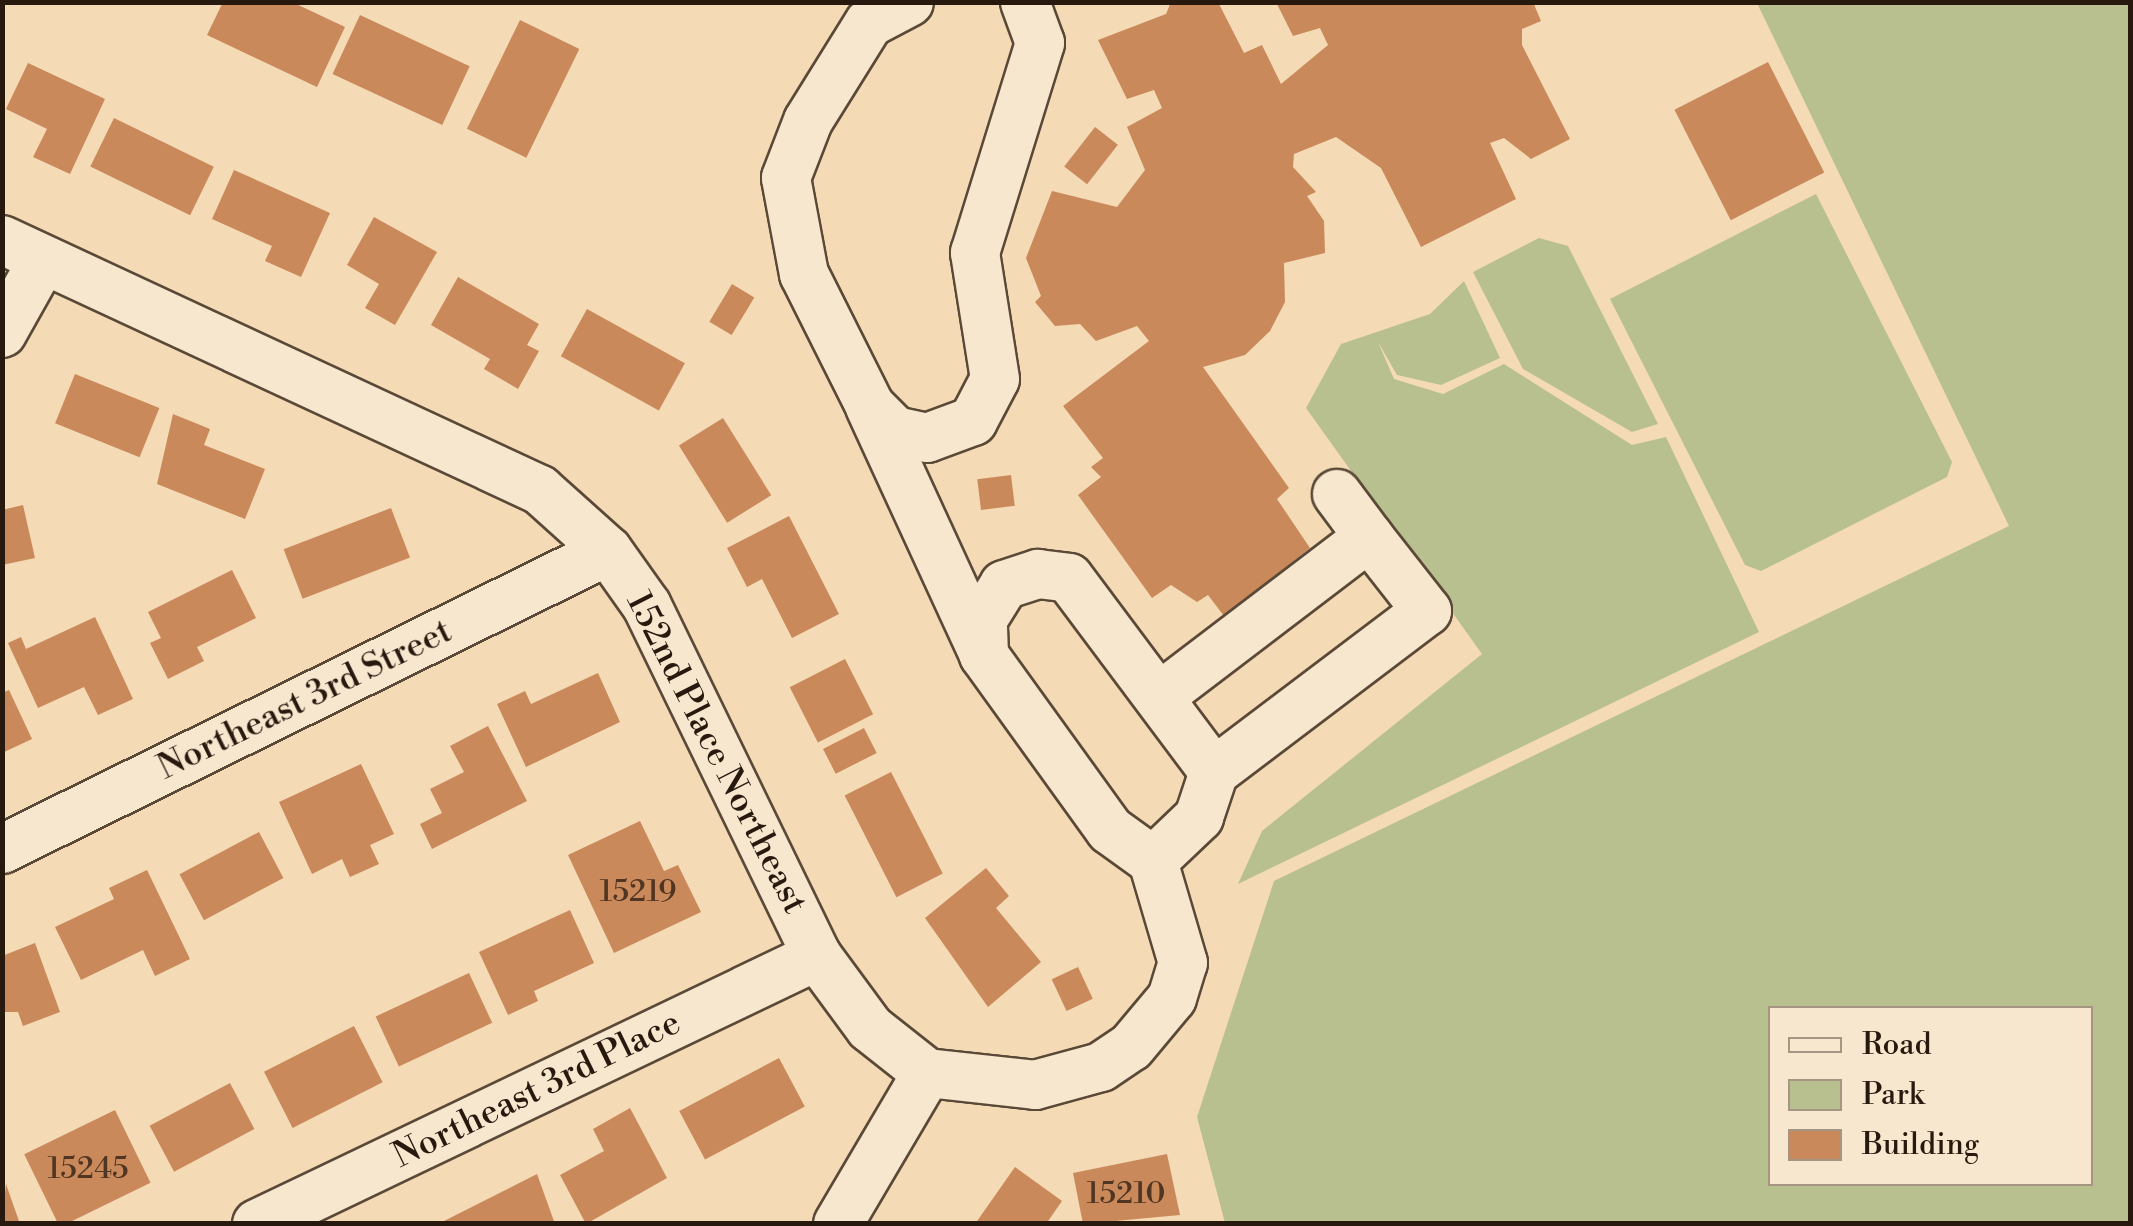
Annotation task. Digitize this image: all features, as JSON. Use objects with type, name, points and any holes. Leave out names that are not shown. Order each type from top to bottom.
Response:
[{"type":"street","points":[[870,406],[895,430],[926,438],[973,421],[988,403],[995,379],[975,253],[1040,43],[1025,2]]},
{"type":"street","points":[[838,1224],[927,1073],[1035,1085],[1102,1066],[1132,1046],[1172,998],[1183,962],[1153,862],[1110,830],[984,655],[870,406],[804,274],[786,178],[808,121],[879,10]]},
{"type":"street","points":[[2,333],[23,250]]},
{"type":"street","name":"152nd Place Northeast","points":[[23,250],[540,490],[608,550],[647,606],[817,956],[870,1028],[927,1073]]},
{"type":"street","points":[[1153,862],[1200,817],[1214,772],[1426,612],[1338,494]]},
{"type":"street","points":[[1159,697],[1369,537]]},
{"type":"street","name":"Northeast 3rd Street","points":[[2,849],[608,550]]},
{"type":"street","points":[[984,655],[984,619],[1004,585],[1038,574],[1069,578],[1214,772]]},
{"type":"street","name":"Northeast 3rd Place","points":[[257,1224],[817,956]]},
{"type":"green space","points":[[1757,3],[2130,3],[2130,1223],[1225,1223],[1197,1117],[1274,881],[2009,526]]},
{"type":"green space","points":[[1816,194],[1952,462],[1947,477],[1761,571],[1745,565],[1610,299]]},
{"type":"green space","points":[[1539,238],[1568,246],[1658,424],[1632,432],[1523,369],[1473,272]]},
{"type":"green space","points":[[1464,281],[1500,358],[1441,385],[1397,375],[1378,342],[1394,379],[1443,394],[1504,364],[1632,445],[1666,437],[1759,632],[1238,884],[1262,831],[1482,654],[1306,408],[1341,344],[1430,314]]},
{"type":"building","points":[[223,2],[292,2],[345,27],[317,87],[207,35]]},
{"type":"building","points":[[1171,2],[1218,2],[1244,53],[1262,45],[1281,84],[1328,45],[1320,28],[1293,36],[1276,2],[1533,2],[1541,21],[1522,29],[1522,45],[1570,139],[1531,159],[1504,138],[1490,143],[1516,199],[1421,247],[1381,168],[1336,137],[1294,154],[1293,167],[1316,192],[1307,196],[1324,221],[1325,253],[1284,263],[1285,302],[1270,331],[1245,355],[1203,367],[1289,488],[1277,499],[1310,548],[1224,616],[1208,595],[1197,602],[1171,585],[1152,598],[1078,495],[1101,477],[1091,467],[1103,458],[1063,406],[1149,341],[1137,326],[1096,341],[1080,324],[1055,326],[1035,302],[1041,296],[1026,258],[1052,191],[1117,207],[1145,170],[1127,127],[1162,108],[1154,90],[1127,99],[1098,40],[1166,14]]},
{"type":"building","points":[[360,15],[470,66],[442,125],[333,74]]},
{"type":"building","points":[[520,20],[579,49],[526,158],[467,129]]},
{"type":"building","points":[[1768,62],[1824,172],[1731,220],[1674,110]]},
{"type":"building","points":[[28,63],[105,99],[70,174],[33,157],[47,129],[6,109]]},
{"type":"building","points":[[114,118],[214,167],[190,215],[90,167]]},
{"type":"building","points":[[1095,127],[1118,145],[1087,184],[1064,166]]},
{"type":"building","points":[[234,170],[330,213],[301,277],[265,261],[272,246],[212,219]]},
{"type":"building","points":[[374,217],[437,252],[395,325],[365,308],[379,284],[347,265]]},
{"type":"building","points":[[458,277],[539,324],[527,345],[539,351],[518,389],[484,369],[490,359],[431,325]]},
{"type":"building","points":[[732,284],[754,297],[732,335],[709,322]]},
{"type":"building","points":[[587,309],[685,363],[659,411],[561,356]]},
{"type":"building","points":[[75,374],[159,408],[140,457],[55,423]]},
{"type":"building","points":[[173,414],[210,429],[204,445],[265,469],[245,519],[157,484]]},
{"type":"building","points":[[723,418],[771,495],[727,523],[679,446]]},
{"type":"building","points":[[1011,475],[1015,506],[981,510],[977,479]]},
{"type":"building","points":[[23,505],[35,558],[2,565],[2,510]]},
{"type":"building","points":[[391,508],[410,557],[303,599],[284,549]]},
{"type":"building","points":[[789,516],[839,614],[792,638],[762,579],[747,587],[727,548]]},
{"type":"building","points":[[232,570],[256,618],[197,647],[204,661],[168,679],[150,643],[161,638],[148,612]]},
{"type":"building","points":[[95,617],[133,699],[98,715],[84,687],[38,708],[8,643],[21,637],[26,649]]},
{"type":"building","points":[[845,659],[873,714],[818,742],[790,687]]},
{"type":"building","points":[[598,673],[620,722],[526,767],[497,704],[525,691],[531,704]]},
{"type":"building","points":[[9,690],[32,739],[2,753],[2,693]]},
{"type":"building","points":[[488,726],[527,801],[432,849],[420,824],[442,813],[430,789],[464,772],[450,746]]},
{"type":"building","points":[[864,728],[877,753],[836,774],[823,749]]},
{"type":"building","points":[[361,764],[394,834],[370,845],[379,864],[350,877],[342,859],[312,874],[279,802]]},
{"type":"building","points":[[891,772],[943,874],[896,897],[845,796]]},
{"type":"building","points":[[640,821],[664,871],[678,865],[701,912],[614,953],[568,855]]},
{"type":"building","points":[[259,832],[283,878],[204,920],[180,874]]},
{"type":"building","points":[[986,868],[1009,896],[996,908],[1041,962],[988,1007],[925,918]]},
{"type":"building","points":[[147,870],[190,959],[155,976],[143,950],[81,980],[55,927],[114,899],[109,888]]},
{"type":"building","points":[[570,910],[594,963],[534,991],[538,1001],[508,1015],[479,952]]},
{"type":"building","points":[[35,943],[60,1012],[23,1026],[18,1012],[2,1012],[2,956]]},
{"type":"building","points":[[1078,967],[1093,999],[1067,1011],[1052,979]]},
{"type":"building","points":[[469,973],[492,1023],[399,1066],[376,1017]]},
{"type":"building","points":[[354,1026],[383,1082],[293,1128],[264,1072]]},
{"type":"building","points":[[779,1058],[805,1107],[705,1160],[679,1111]]},
{"type":"building","points":[[230,1083],[254,1129],[174,1172],[150,1126]]},
{"type":"building","points":[[630,1108],[667,1178],[586,1224],[560,1175],[604,1151],[593,1129]]},
{"type":"building","points":[[115,1110],[151,1183],[66,1224],[58,1224],[24,1154]]},
{"type":"building","points":[[1167,1154],[1180,1215],[1083,1224],[1073,1173]]},
{"type":"building","points":[[1015,1167],[1062,1201],[1046,1224],[975,1224]]},
{"type":"building","points":[[537,1174],[555,1224],[438,1224]]},
{"type":"building","points":[[6,1184],[20,1224],[2,1224]]}]
